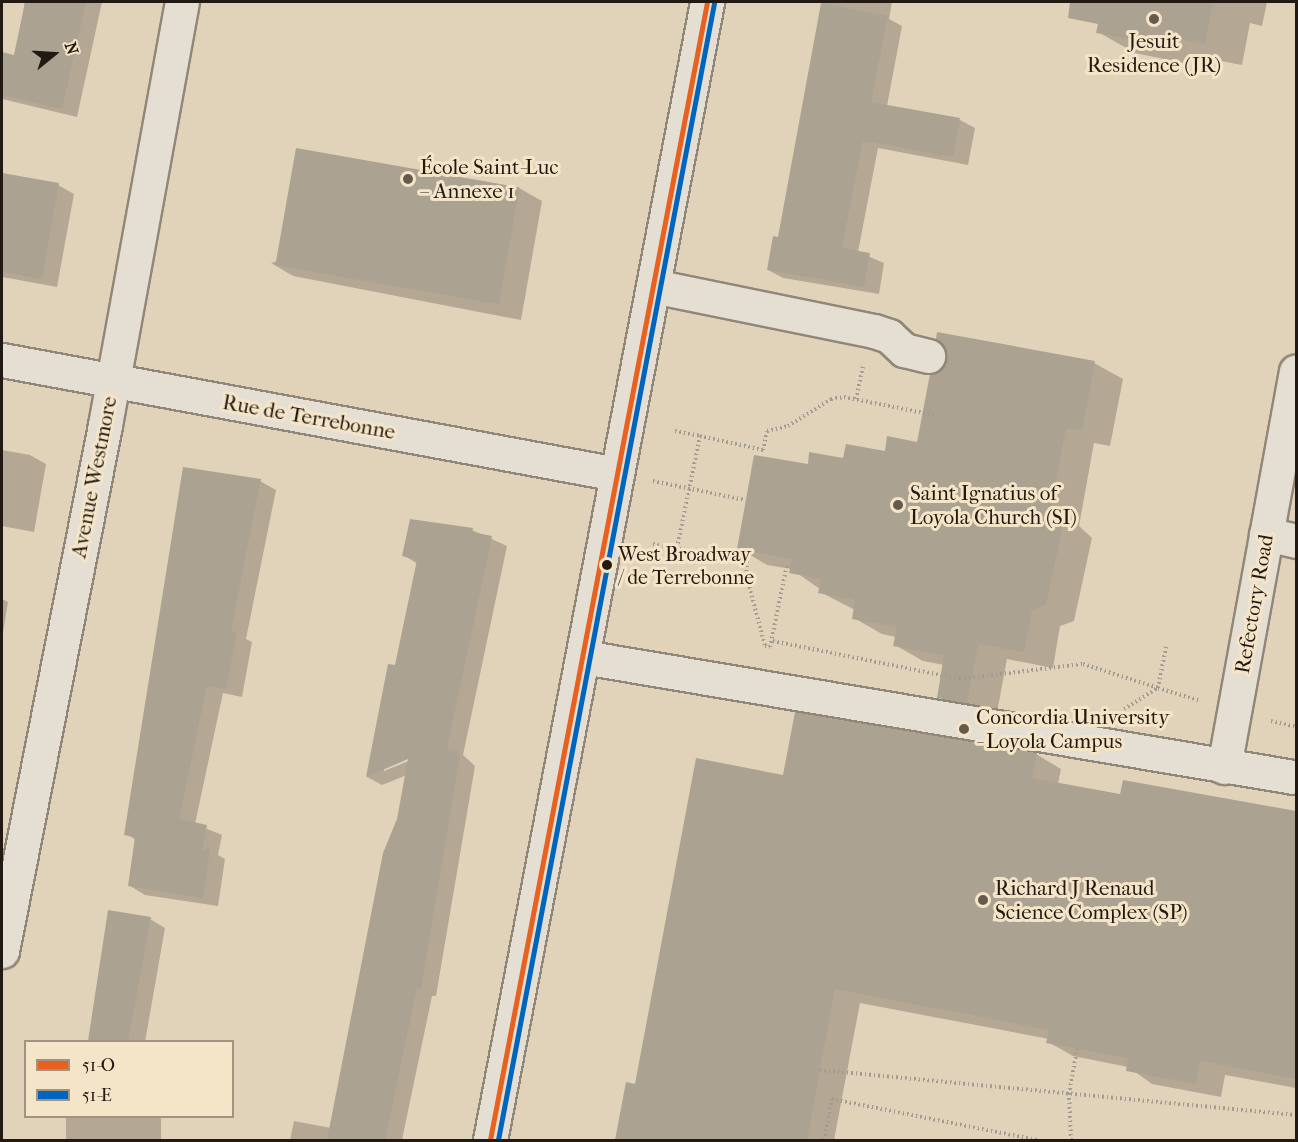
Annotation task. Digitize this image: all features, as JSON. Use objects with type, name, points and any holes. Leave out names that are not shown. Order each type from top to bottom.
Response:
[{"type":"street","name":"Avenue Westmore","points":[[2,951],[113,381],[182,2]]},
{"type":"street","points":[[490,1140],[707,2]]},
{"type":"street","points":[[653,286],[874,330],[890,336],[904,350],[928,356]]},
{"type":"street","name":"Rue de Terrebonne","points":[[2,360],[617,474]]},
{"type":"street","name":"Refectory Road","points":[[1224,767],[1281,537],[1296,371]]},
{"type":"street","points":[[583,657],[1293,777]]},
{"type":"path","points":[[675,431],[763,450],[767,431],[788,426],[831,399],[844,397],[934,415]]},
{"type":"path","points":[[677,548],[700,436]]},
{"type":"path","points":[[665,483],[745,501]]},
{"type":"path","points":[[653,544],[747,561],[746,574],[765,646],[770,647],[773,641],[786,564]]},
{"type":"path","points":[[773,641],[960,679],[1083,664],[1202,701]]},
{"type":"path","points":[[1114,714],[1158,688],[1166,647]]},
{"type":"path","points":[[1071,1140],[1069,1094],[1077,1049]]},
{"type":"path","points":[[820,1070],[1296,1116]]},
{"type":"path","points":[[824,1140],[832,1099],[1038,1140]]},
{"type":"building","points":[[25,2],[86,2],[62,109],[2,95],[2,52],[14,55]]},
{"type":"building","name":"Jesuit Residence (JR)","points":[[1070,2],[1213,2],[1205,44],[1153,34],[1151,43],[1096,33],[1098,24],[1068,18]]},
{"type":"building","points":[[821,3],[888,16],[871,102],[960,118],[953,157],[863,141],[842,248],[870,253],[864,287],[767,270],[773,236],[778,237]]},
{"type":"building","points":[[296,148],[520,187],[499,305],[275,265]]},
{"type":"building","points":[[2,173],[59,183],[42,279],[2,272]]},
{"type":"building","name":"Saint Ignatius of Loyola Church (SI)","points":[[937,332],[1095,361],[1082,431],[1066,428],[1051,509],[1064,520],[1046,605],[1032,610],[1024,652],[978,644],[967,703],[937,698],[944,655],[893,646],[897,627],[852,619],[855,600],[818,593],[821,579],[789,573],[792,559],[737,549],[754,455],[808,464],[809,452],[843,458],[846,444],[885,451],[887,436],[917,442],[930,374],[941,369],[946,360],[946,350],[936,339]]},
{"type":"building","points":[[183,467],[261,479],[231,631],[237,632],[226,689],[207,686],[179,819],[207,825],[202,851],[210,848],[203,898],[128,886],[135,837],[124,835]]},
{"type":"building","points":[[410,519],[473,528],[472,532],[492,536],[447,749],[457,751],[460,756],[421,989],[417,988],[385,1140],[327,1140],[383,853],[397,819],[408,759],[366,777],[388,664],[395,665],[417,560],[402,556]]},
{"type":"building","name":"Richard J Renaud Science Complex (SP)","points":[[795,712],[1037,753],[1032,778],[1120,794],[1123,780],[1296,811],[1296,1079],[1200,1061],[1196,1084],[1126,1071],[1128,1058],[1046,1043],[1049,1030],[835,989],[807,1140],[615,1140],[626,1082],[635,1084],[696,758],[783,775]]},
{"type":"building","points":[[108,910],[151,917],[128,1040],[88,1040]]},
{"type":"transit line","name":"51-O","points":[[490,1140],[707,2]]},
{"type":"transit line","name":"51-E","points":[[498,1140],[714,3]]},
{"type":"place","name":"Jesuit Residence (JR)","points":[[1154,19]]},
{"type":"place","name":"École Saint-Luc – Annexe 1","points":[[408,179]]},
{"type":"place","name":"Saint Ignatius of Loyola Church (SI)","points":[[898,505]]},
{"type":"place","name":"West Broadway / de Terrebonne","points":[[607,565]]},
{"type":"place","name":"Concordia University - Loyola Campus","points":[[964,729]]},
{"type":"place","name":"Richard J Renaud Science Complex (SP)","points":[[983,900]]}]
